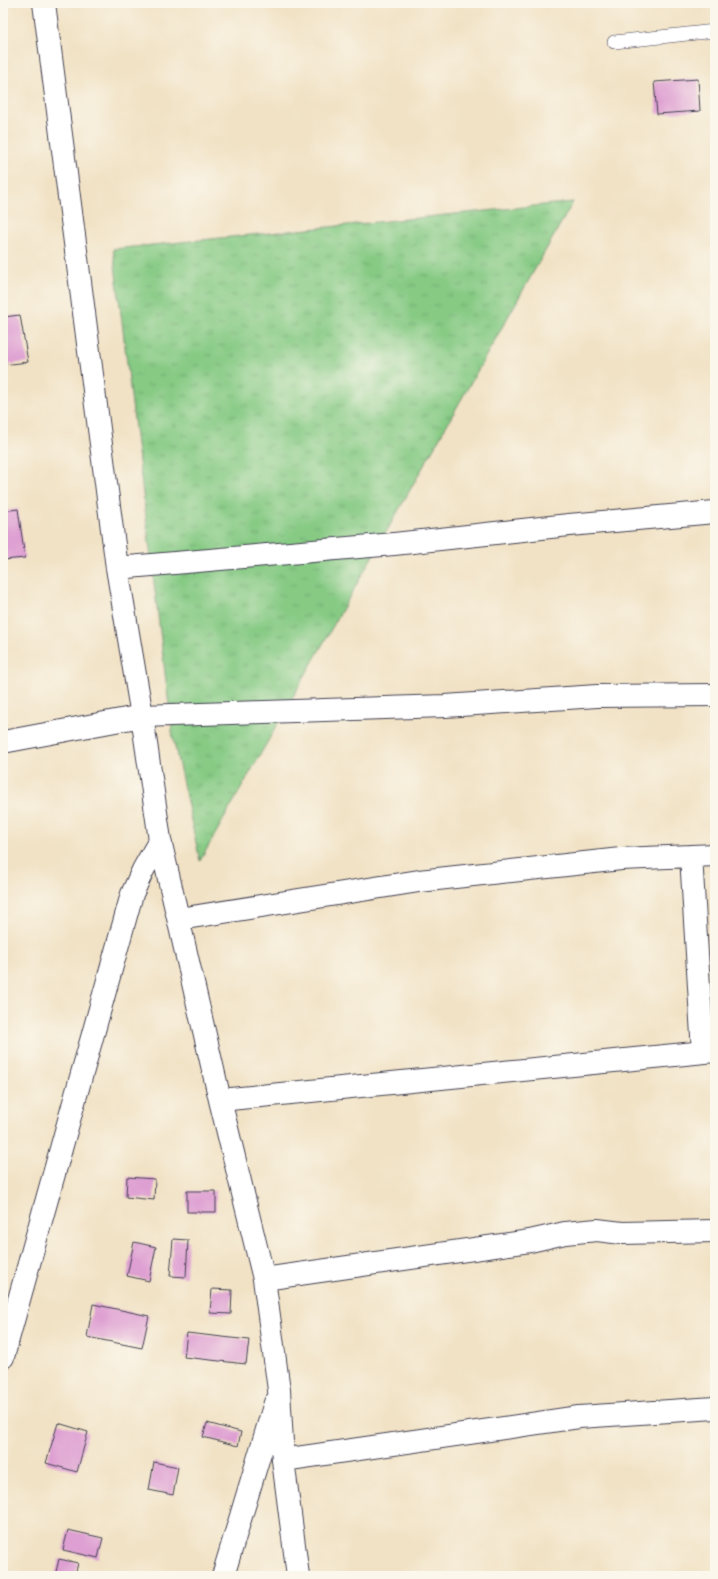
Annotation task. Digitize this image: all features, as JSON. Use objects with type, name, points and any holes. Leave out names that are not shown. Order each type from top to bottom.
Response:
[{"type":"street","points":[[44,3],[117,568],[142,716],[160,840],[220,1100],[264,1279],[279,1390],[283,1460],[298,1576]]},
{"type":"street","points":[[117,568],[394,544],[569,525],[715,512]]},
{"type":"street","points":[[3,742],[142,716],[445,706],[597,696],[715,695]]},
{"type":"street","points":[[3,1357],[132,894],[143,870],[160,840]]},
{"type":"street","points":[[179,919],[419,881],[621,859],[715,855]]},
{"type":"street","points":[[220,1100],[709,1051],[691,856]]},
{"type":"street","points":[[264,1279],[530,1241],[566,1233],[597,1230],[622,1233],[715,1230]]},
{"type":"street","points":[[223,1576],[279,1390]]},
{"type":"street","points":[[283,1460],[579,1417],[715,1408]]},
{"type":"lane","points":[[614,42],[715,31]]},
{"type":"green space","points":[[573,202],[200,861],[173,738],[113,249]]},
{"type":"building","points":[[698,79],[700,111],[657,114],[654,82]]},
{"type":"building","points":[[20,315],[28,362],[3,365],[3,317]]},
{"type":"building","points":[[18,509],[25,558],[3,560],[3,511]]},
{"type":"building","points":[[127,1177],[155,1179],[154,1200],[126,1197]]},
{"type":"building","points":[[187,1191],[216,1191],[216,1212],[187,1212]]},
{"type":"building","points":[[173,1239],[188,1240],[186,1277],[170,1276]]},
{"type":"building","points":[[134,1242],[156,1247],[149,1281],[127,1276]]},
{"type":"building","points":[[212,1289],[232,1290],[231,1314],[210,1313]]},
{"type":"building","points":[[93,1304],[149,1316],[142,1348],[87,1337]]},
{"type":"building","points":[[187,1333],[249,1340],[246,1364],[184,1357]]},
{"type":"building","points":[[58,1423],[88,1432],[77,1472],[46,1463]]},
{"type":"building","points":[[207,1423],[241,1432],[238,1446],[203,1437]]},
{"type":"building","points":[[154,1462],[178,1467],[173,1495],[149,1490]]},
{"type":"building","points":[[68,1530],[103,1538],[98,1558],[63,1550]]},
{"type":"building","points":[[59,1559],[78,1563],[75,1576],[55,1576]]}]
